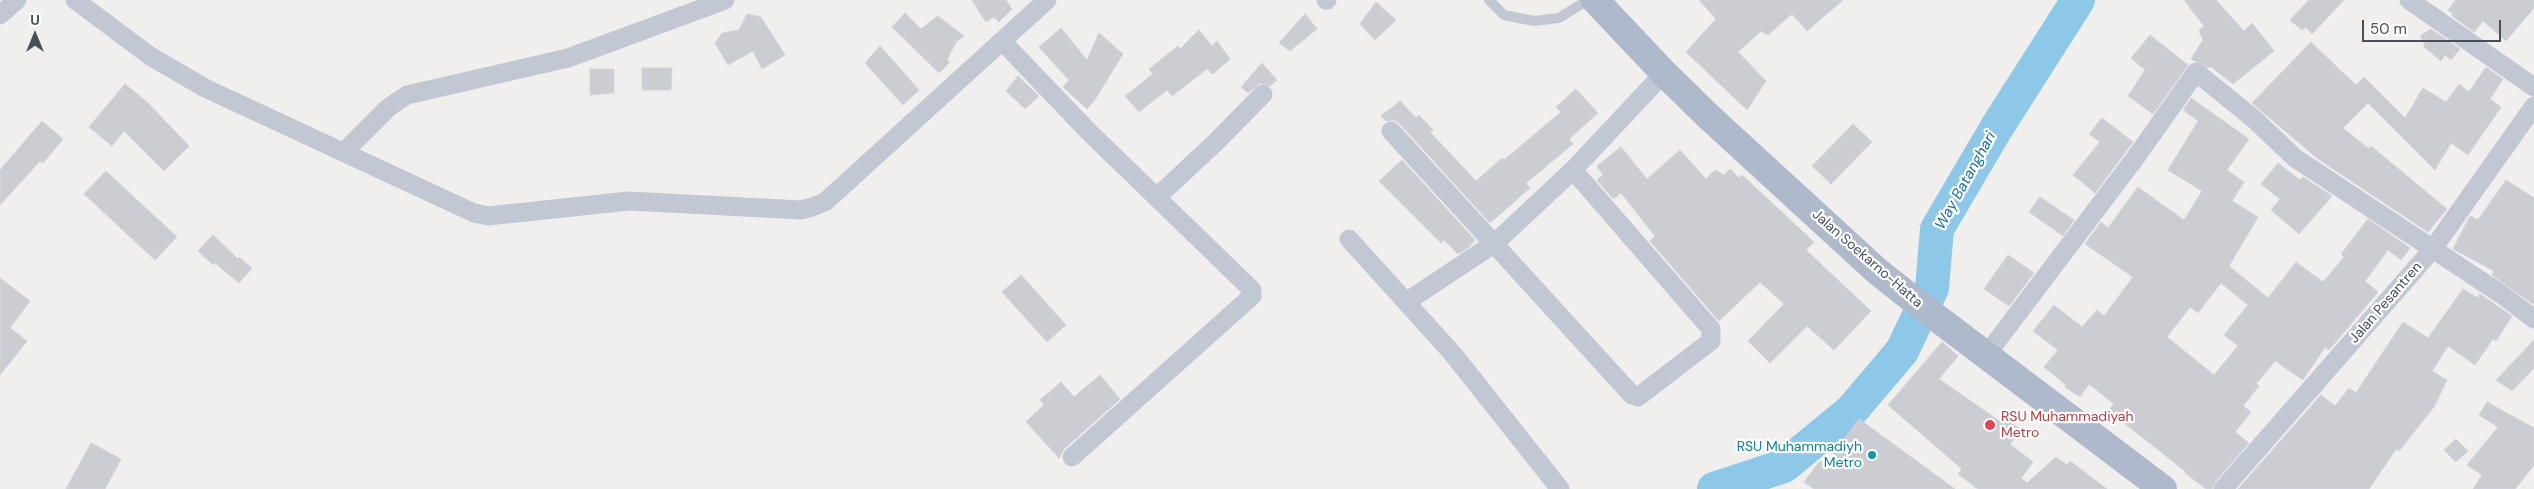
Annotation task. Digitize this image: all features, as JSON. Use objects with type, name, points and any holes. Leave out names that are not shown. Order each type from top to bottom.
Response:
[{"type":"main road","name":"Jalan Soekarno-Hatta","points":[[1595,0],[1664,74],[1878,270],[1925,309],[1987,354],[2163,489]]},
{"type":"street","points":[[0,15],[17,0]]},
{"type":"street","points":[[75,0],[150,56],[205,88],[474,213],[488,216],[629,201],[801,210],[825,202],[1047,0]]},
{"type":"street","points":[[344,152],[388,108],[407,95],[568,58],[725,0]]},
{"type":"street","points":[[2409,0],[2534,87]]},
{"type":"street","points":[[1002,41],[1088,131],[1252,290],[1252,294],[1072,457]]},
{"type":"street","points":[[1987,354],[2136,157],[2196,72],[2254,119],[2295,158],[2501,294],[2534,319]]},
{"type":"street","points":[[1406,302],[1495,243],[1573,170],[1664,74]]},
{"type":"street","points":[[1157,197],[1217,141],[1263,94]]},
{"type":"street","name":"Jalan Pesantren","points":[[2223,489],[2432,250],[2534,106]]},
{"type":"street","points":[[1391,131],[1635,397],[1641,396],[1711,341],[1711,329],[1573,170]]},
{"type":"street","points":[[1349,239],[1453,354],[1560,489]]},
{"type":"lane","points":[[1489,0],[1504,15],[1534,21],[1559,18],[1588,0]]},
{"type":"building","points":[[972,0],[1006,0],[1012,9],[999,22],[994,17],[986,22]]},
{"type":"building","points":[[1699,0],[1843,0],[1807,31],[1792,14],[1768,35],[1761,31],[1738,52],[1766,81],[1747,110],[1686,52],[1716,19]]},
{"type":"building","points":[[2184,0],[2216,0],[2244,31],[2252,23],[2274,51],[2233,84],[2210,66],[2209,68],[2191,59],[2203,40],[2199,31],[2204,26]]},
{"type":"building","points":[[2309,0],[2344,0],[2312,34],[2306,27],[2302,30],[2290,20]]},
{"type":"building","points":[[2456,0],[2534,0],[2534,8],[2506,41],[2483,21],[2474,32],[2451,15],[2454,14],[2448,10]]},
{"type":"building","points":[[1376,2],[1396,20],[1375,40],[1360,24]]},
{"type":"building","points":[[905,13],[921,29],[938,16],[964,36],[956,42],[947,60],[950,62],[939,73],[892,27]]},
{"type":"building","points":[[747,14],[761,17],[785,55],[762,69],[753,51],[728,65],[715,43],[722,33],[739,30]]},
{"type":"building","points":[[1305,14],[1317,29],[1290,51],[1279,43]]},
{"type":"building","points":[[1061,28],[1087,60],[1099,33],[1123,54],[1087,109],[1063,87],[1069,80],[1039,47]]},
{"type":"building","points":[[2431,29],[2460,49],[2451,60],[2445,55],[2441,61],[2423,46],[2425,44],[2420,36]]},
{"type":"building","points":[[1199,30],[1212,46],[1217,41],[1230,59],[1213,74],[1207,69],[1172,96],[1167,90],[1139,112],[1125,96],[1153,74],[1149,69],[1178,46],[1180,49]]},
{"type":"building","points":[[2150,35],[2188,65],[2153,114],[2128,96],[2145,70],[2131,58]]},
{"type":"building","points":[[2311,42],[2356,85],[2364,77],[2405,118],[2423,88],[2446,102],[2459,84],[2469,92],[2486,67],[2503,79],[2490,99],[2501,107],[2468,155],[2451,143],[2435,170],[2368,103],[2343,128],[2369,149],[2371,146],[2447,209],[2428,232],[2318,159],[2252,103]]},
{"type":"building","points":[[880,46],[919,90],[903,105],[865,63]]},
{"type":"building","points":[[1262,63],[1277,80],[1270,86],[1260,83],[1248,93],[1241,87]]},
{"type":"building","points":[[642,68],[672,68],[671,90],[642,90]]},
{"type":"building","points":[[590,69],[614,69],[614,93],[590,95]]},
{"type":"building","points":[[1018,76],[1039,96],[1025,109],[1006,91]]},
{"type":"building","points":[[125,84],[148,103],[189,146],[164,171],[124,131],[112,146],[89,127]]},
{"type":"building","points":[[1576,89],[1598,113],[1569,139],[1573,144],[1526,183],[1530,188],[1490,223],[1399,123],[1394,120],[1386,121],[1381,116],[1400,101],[1416,118],[1419,115],[1433,130],[1430,132],[1476,181],[1561,112],[1556,107]]},
{"type":"building","points":[[2191,98],[2249,139],[2227,170],[2244,182],[2232,201],[2258,217],[2229,266],[2268,298],[2296,262],[2323,282],[2344,257],[2341,254],[2368,219],[2410,248],[2401,260],[2388,250],[2365,281],[2378,292],[2329,350],[2325,347],[2303,380],[2275,361],[2256,384],[2259,386],[2243,406],[2251,412],[2235,432],[2249,443],[2215,482],[2212,489],[2206,489],[2108,410],[2114,404],[2089,384],[2080,397],[2065,387],[2066,385],[2044,367],[2058,350],[2033,331],[2054,305],[2082,327],[2097,310],[2104,316],[2133,277],[2085,244],[2101,222],[2108,228],[2138,187],[2184,220],[2202,191],[2168,170],[2198,121],[2183,110]],"holes":[[[2221,283],[2248,305],[2224,335],[2238,346],[2214,375],[2167,337],[2190,307],[2198,313]]]},
{"type":"building","points":[[2102,118],[2133,142],[2095,193],[2073,175],[2100,142],[2089,134]]},
{"type":"building","points":[[42,121],[63,139],[43,163],[40,161],[0,205],[0,170]]},
{"type":"building","points":[[1853,124],[1872,142],[1831,184],[1812,166]]},
{"type":"building","points":[[1621,147],[1647,179],[1680,150],[1706,179],[1715,170],[1724,175],[1730,169],[1739,178],[1742,175],[1814,242],[1806,250],[1871,311],[1834,350],[1807,326],[1770,363],[1748,341],[1784,304],[1760,282],[1719,321],[1650,241],[1655,236],[1621,193],[1613,199],[1597,180],[1603,175],[1597,166]]},
{"type":"building","points":[[1402,160],[1475,240],[1468,248],[1458,254],[1444,240],[1441,243],[1379,181]]},
{"type":"building","points":[[2278,163],[2300,180],[2303,177],[2332,196],[2299,234],[2271,210],[2280,199],[2261,184]]},
{"type":"building","points":[[106,171],[177,237],[155,260],[84,194]]},
{"type":"building","points":[[2506,180],[2534,198],[2534,305],[2492,275],[2494,271],[2453,249],[2470,216],[2478,220]]},
{"type":"building","points":[[2040,197],[2074,220],[2063,236],[2029,212]]},
{"type":"building","points":[[213,235],[238,259],[239,257],[252,268],[239,283],[215,263],[213,265],[198,251]]},
{"type":"building","points":[[2008,255],[2034,273],[2009,306],[1984,289]]},
{"type":"building","points":[[1021,275],[1066,325],[1047,342],[1002,292]]},
{"type":"building","points":[[0,278],[30,301],[10,328],[27,341],[0,375]]},
{"type":"building","points":[[2463,289],[2478,298],[2480,294],[2512,316],[2496,341],[2493,339],[2475,365],[2448,346],[2432,371],[2447,380],[2434,407],[2399,451],[2396,449],[2369,489],[2238,489],[2321,395],[2335,406],[2349,388],[2356,393],[2403,322],[2428,338]]},
{"type":"building","points":[[2534,340],[2534,368],[2512,391],[2496,380]]},
{"type":"building","points":[[1942,342],[1958,356],[1939,379],[2001,422],[2004,417],[2021,430],[2010,444],[2033,462],[2021,478],[2027,483],[2056,457],[2067,465],[2070,461],[2107,489],[1978,489],[1958,474],[1962,469],[1888,405]]},
{"type":"building","points":[[1100,375],[1120,399],[1064,449],[1059,458],[1026,422],[1044,405],[1040,400],[1061,382],[1074,397]]},
{"type":"building","points":[[2487,402],[2534,428],[2534,465],[2515,489],[2473,489],[2482,475],[2467,465],[2498,427],[2479,415]]},
{"type":"building","name":"RSU Muhammadiyh Metro","points":[[1859,419],[1955,489],[1814,489],[1804,482],[1820,461],[1825,465]]},
{"type":"building","points":[[2456,439],[2468,451],[2456,462],[2444,450]]},
{"type":"building","points":[[91,443],[121,459],[105,489],[66,489]]},
{"type":"waterway","name":"Way Batanghari","points":[[1714,489],[1784,466],[1852,410],[1902,351],[1932,288],[1937,229],[1997,127],[2078,0]]},
{"type":"place","name":"RSU Muhammadiyah Metro","points":[[1990,425]]},
{"type":"place","name":"RSU Muhammadiyh Metro","points":[[1872,455]]}]
